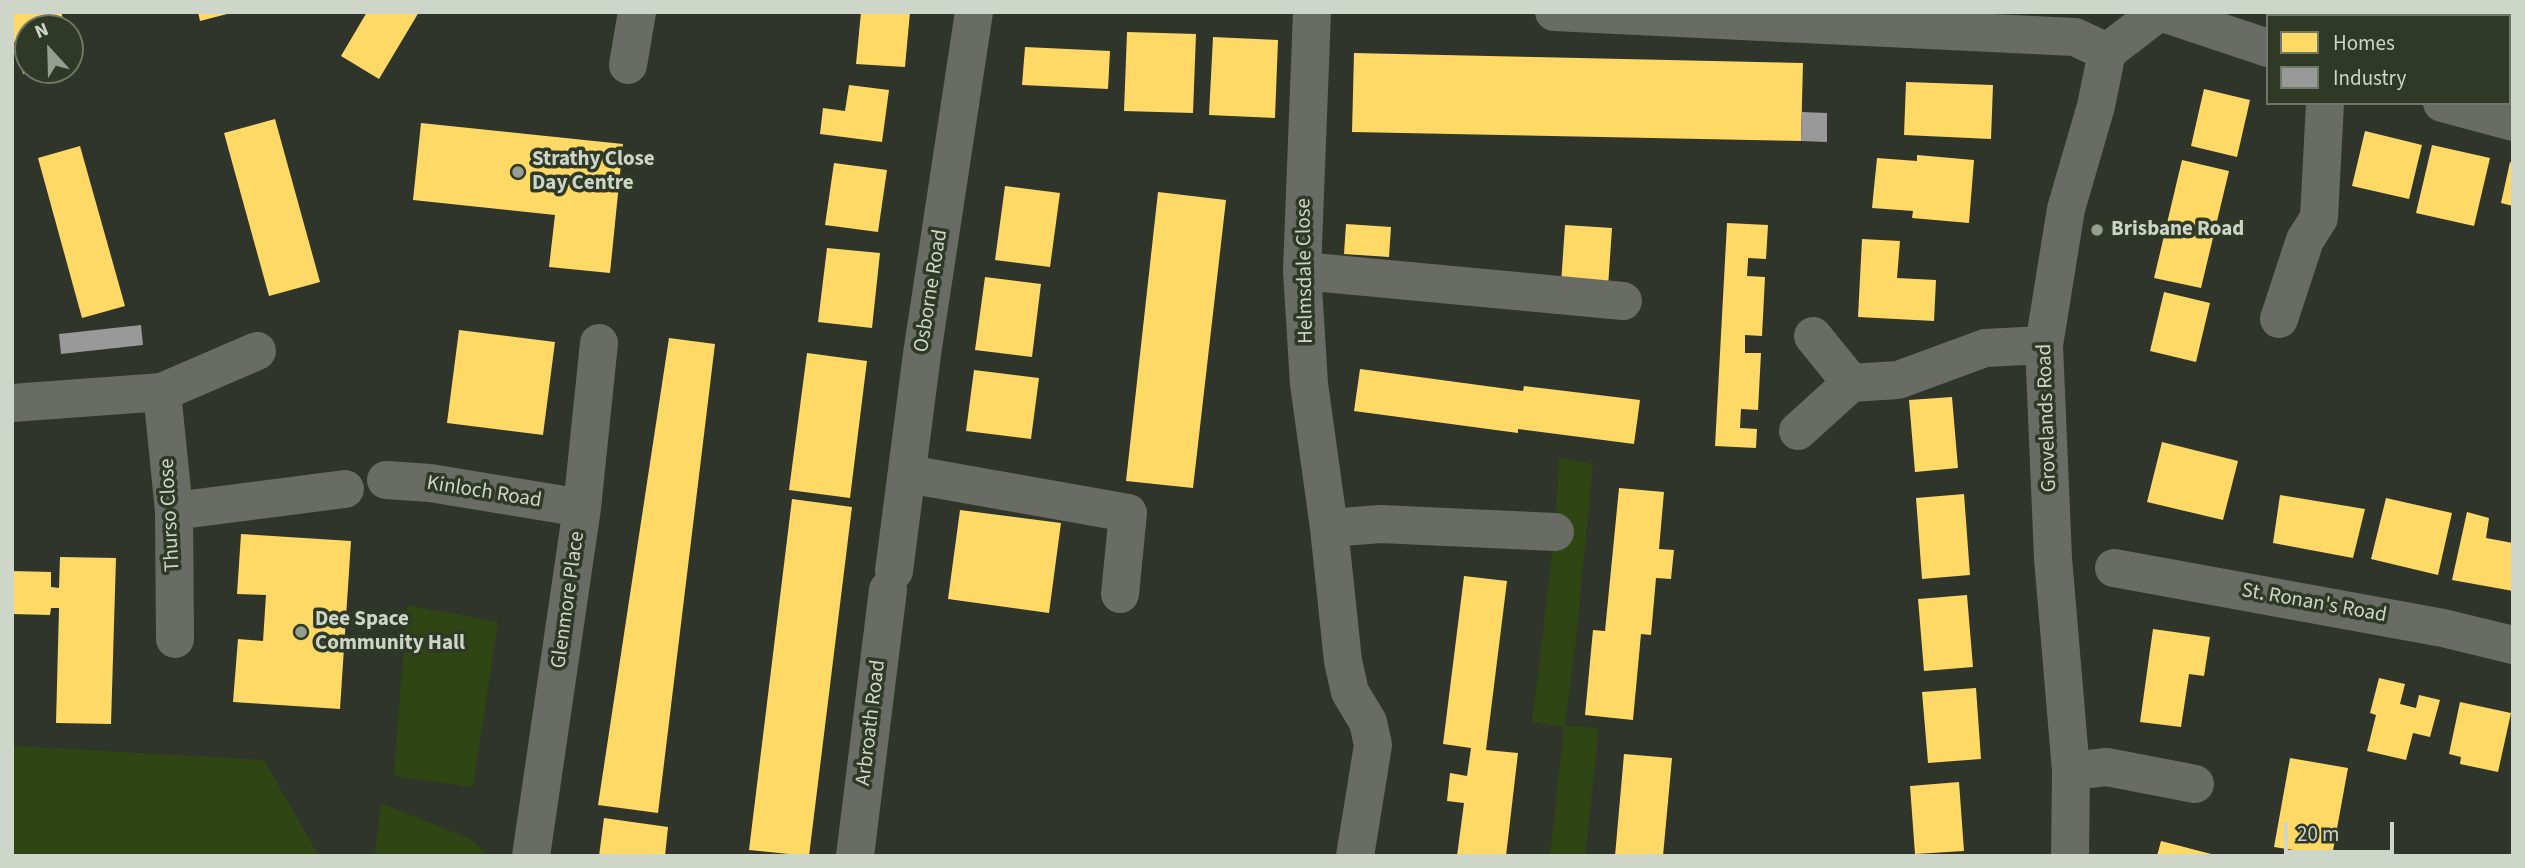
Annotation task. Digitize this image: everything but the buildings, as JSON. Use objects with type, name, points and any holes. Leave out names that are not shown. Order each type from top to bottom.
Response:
[{"type":"street","points":[[628,65],[637,12]]},
{"type":"street","name":"Osborne Road","points":[[891,580],[974,12]]},
{"type":"street","name":"Helmsdale Close","points":[[1312,12],[1302,271],[1309,384],[1329,528],[1343,662],[1350,692],[1368,722],[1373,745],[1355,856]]},
{"type":"street","points":[[1554,12],[2075,37],[2107,52],[2159,12],[2266,47]]},
{"type":"street","name":"Grovelands Road","points":[[2070,856],[2071,771],[2053,558],[2043,345],[2066,209],[2096,106],[2107,52]]},
{"type":"street","points":[[2279,319],[2305,240],[2319,218],[2325,105]]},
{"type":"street","points":[[2449,105],[2513,122]]},
{"type":"street","points":[[1302,271],[1623,301]]},
{"type":"street","points":[[1813,335],[1851,383]]},
{"type":"street","name":"Glenmore Place","points":[[531,856],[582,508],[599,343]]},
{"type":"street","points":[[1798,431],[1851,383],[1898,380],[1985,348],[2043,345]]},
{"type":"street","points":[[12,403],[162,391],[257,351]]},
{"type":"street","name":"Thurso Close","points":[[162,391],[174,511],[175,639]]},
{"type":"street","points":[[908,474],[1128,513],[1121,594]]},
{"type":"street","name":"Kinloch Road","points":[[386,480],[430,483],[582,508]]},
{"type":"street","points":[[174,511],[345,489]]},
{"type":"street","points":[[1329,528],[1381,524],[1555,532]]},
{"type":"street","name":"St. Ronan's Road","points":[[2114,568],[2443,628],[2513,645]]},
{"type":"street","name":"Arbroath Road","points":[[855,856],[891,580]]},
{"type":"street","points":[[2071,771],[2107,767],[2195,784]]},
{"type":"green space","points":[[1559,458],[1593,464],[1565,726],[1599,728],[1585,856],[1550,856],[1564,727],[1532,722],[1555,532]]},
{"type":"green space","points":[[407,605],[498,622],[473,787],[394,776]]},
{"type":"green space","points":[[12,746],[264,760],[319,856],[12,856]]},
{"type":"green space","points":[[381,803],[471,839],[489,856],[375,856]]},
{"type":"place","name":"Strathy Close Day Centre","points":[[518,172]]},
{"type":"place","name":"Brisbane Road","points":[[2097,230]]},
{"type":"place","name":"Dee Space Community Hall","points":[[301,632]]}]
